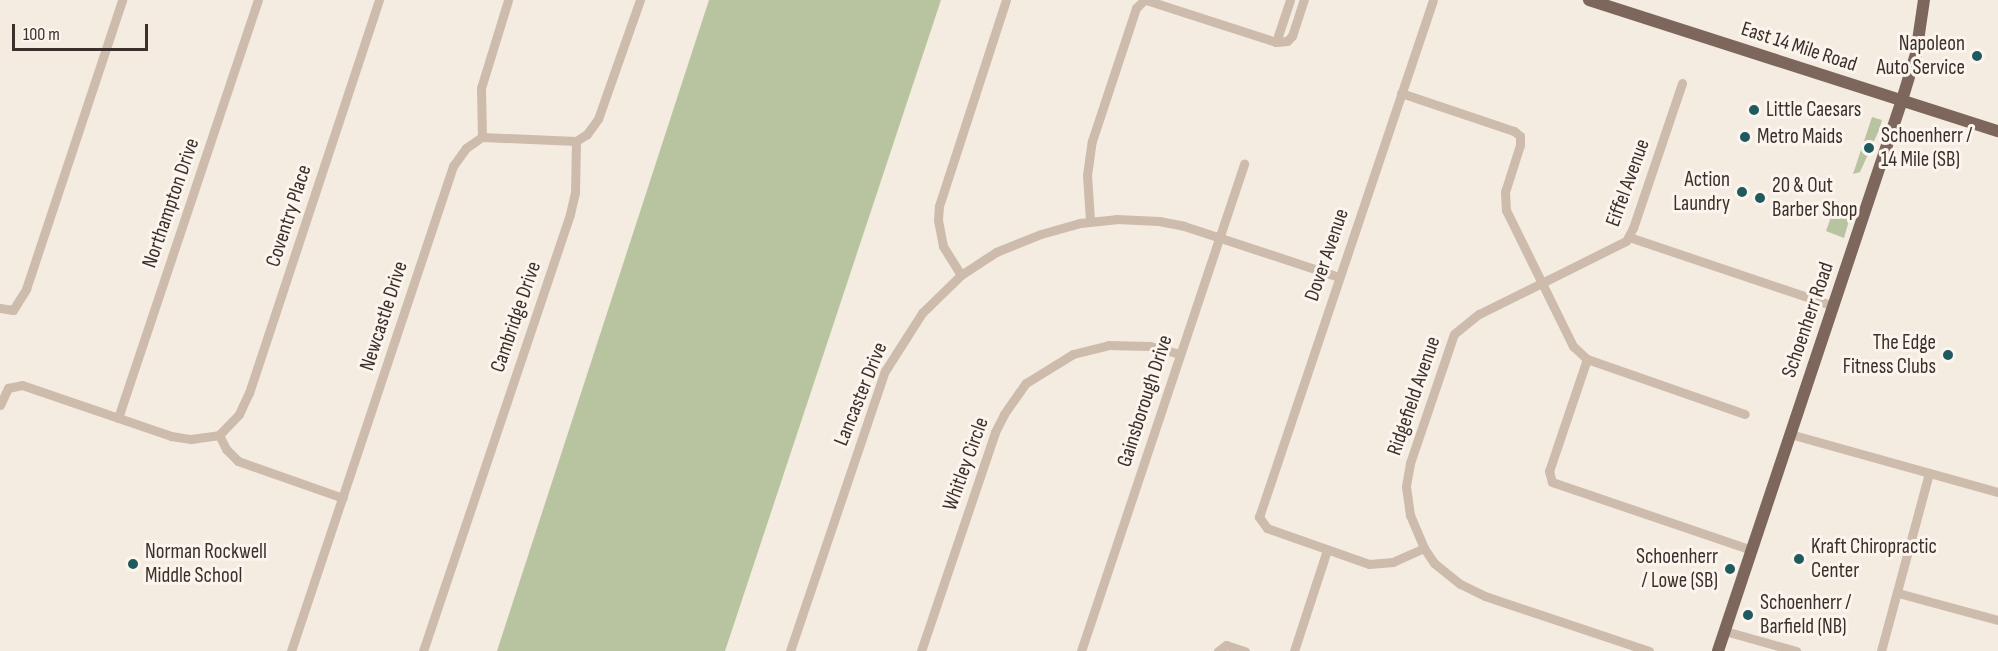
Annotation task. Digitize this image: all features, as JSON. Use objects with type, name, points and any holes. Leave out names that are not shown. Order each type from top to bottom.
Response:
[{"type":"main road","name":"East 14 Mile Road","points":[[1589,0],[1998,131]]},
{"type":"main road","name":"Schoenherr Road","points":[[1719,651],[1902,100],[1916,54],[1924,0]]},
{"type":"street","points":[[0,309],[13,310],[26,289],[122,0]]},
{"type":"street","name":"Northampton Drive","points":[[118,418],[258,0]]},
{"type":"street","name":"Coventry Place","points":[[219,435],[239,414],[249,393],[379,0]]},
{"type":"street","points":[[508,0],[481,88],[482,137],[576,141],[587,134],[598,119],[640,0]]},
{"type":"street","points":[[961,275],[943,246],[938,220],[939,206],[1006,0]]},
{"type":"street","points":[[1090,221],[1087,185],[1092,141],[1136,8],[1145,0],[1276,42],[1287,41],[1292,36],[1304,0]]},
{"type":"street","points":[[1276,42],[1290,0]]},
{"type":"street","name":"Dover Avenue","points":[[1327,550],[1267,528],[1260,521],[1260,512],[1433,0]]},
{"type":"street","name":"Eiffel Avenue","points":[[1542,283],[1622,243],[1629,237],[1682,83]]},
{"type":"street","points":[[1401,93],[1514,131],[1520,136],[1520,145],[1505,192],[1504,204],[1573,346],[1587,359],[1745,414]]},
{"type":"street","name":"Newcastle Drive","points":[[291,651],[453,166],[466,148],[482,137]]},
{"type":"street","name":"Cambridge Drive","points":[[423,651],[570,214],[576,183],[576,141]]},
{"type":"street","name":"Gainsborough Drive","points":[[1082,651],[1244,164]]},
{"type":"street","name":"Lancaster Drive","points":[[790,651],[885,371],[922,313],[961,275],[996,252],[1065,226],[1090,221],[1159,221],[1219,237],[1339,277]]},
{"type":"street","points":[[1629,237],[1834,306]]},
{"type":"street","name":"Ridgefield Avenue","points":[[1542,283],[1466,323],[1454,334],[1407,474],[1410,516],[1424,548],[1444,572],[1473,591],[1649,651]]},
{"type":"street","name":"Whitley Circle","points":[[921,651],[995,432],[1004,414],[1026,383],[1073,354],[1100,347],[1136,344],[1179,354]]},
{"type":"street","points":[[1587,359],[1549,471],[1550,479],[1557,484],[1752,550]]},
{"type":"street","points":[[0,405],[12,386],[27,386],[182,438],[219,435],[226,449],[238,460],[343,498]]},
{"type":"street","points":[[1790,434],[1998,492]]},
{"type":"street","points":[[1881,651],[1929,473]]},
{"type":"street","points":[[1294,651],[1327,550],[1378,564],[1407,558],[1424,548]]},
{"type":"street","points":[[1898,593],[1998,620]]},
{"type":"street","points":[[1725,631],[1796,651]]},
{"type":"street","points":[[1220,649],[1245,651]]},
{"type":"green space","points":[[709,0],[941,0],[725,651],[497,651]]},
{"type":"green space","points":[[1872,117],[1882,120],[1879,130],[1860,172],[1853,174]]},
{"type":"green space","points":[[1843,210],[1850,217],[1844,238],[1826,231],[1832,214]]},
{"type":"place","name":"Napoleon Auto Service","points":[[1977,56]]},
{"type":"place","name":"Little Caesars","points":[[1754,110]]},
{"type":"place","name":"Metro Maids","points":[[1745,137]]},
{"type":"place","name":"Schoenherr / 14 Mile (SB)","points":[[1869,148]]},
{"type":"place","name":"Action Laundry","points":[[1742,192]]},
{"type":"place","name":"20 & Out Barber Shop","points":[[1760,198]]},
{"type":"place","name":"The Edge Fitness Clubs","points":[[1948,355]]},
{"type":"place","name":"Kraft Chiropractic Center","points":[[1799,559]]},
{"type":"place","name":"Norman Rockwell Middle School","points":[[133,564]]},
{"type":"place","name":"Schoenherr / Lowe (SB)","points":[[1730,569]]},
{"type":"place","name":"Schoenherr / Barfield (NB)","points":[[1748,615]]}]
